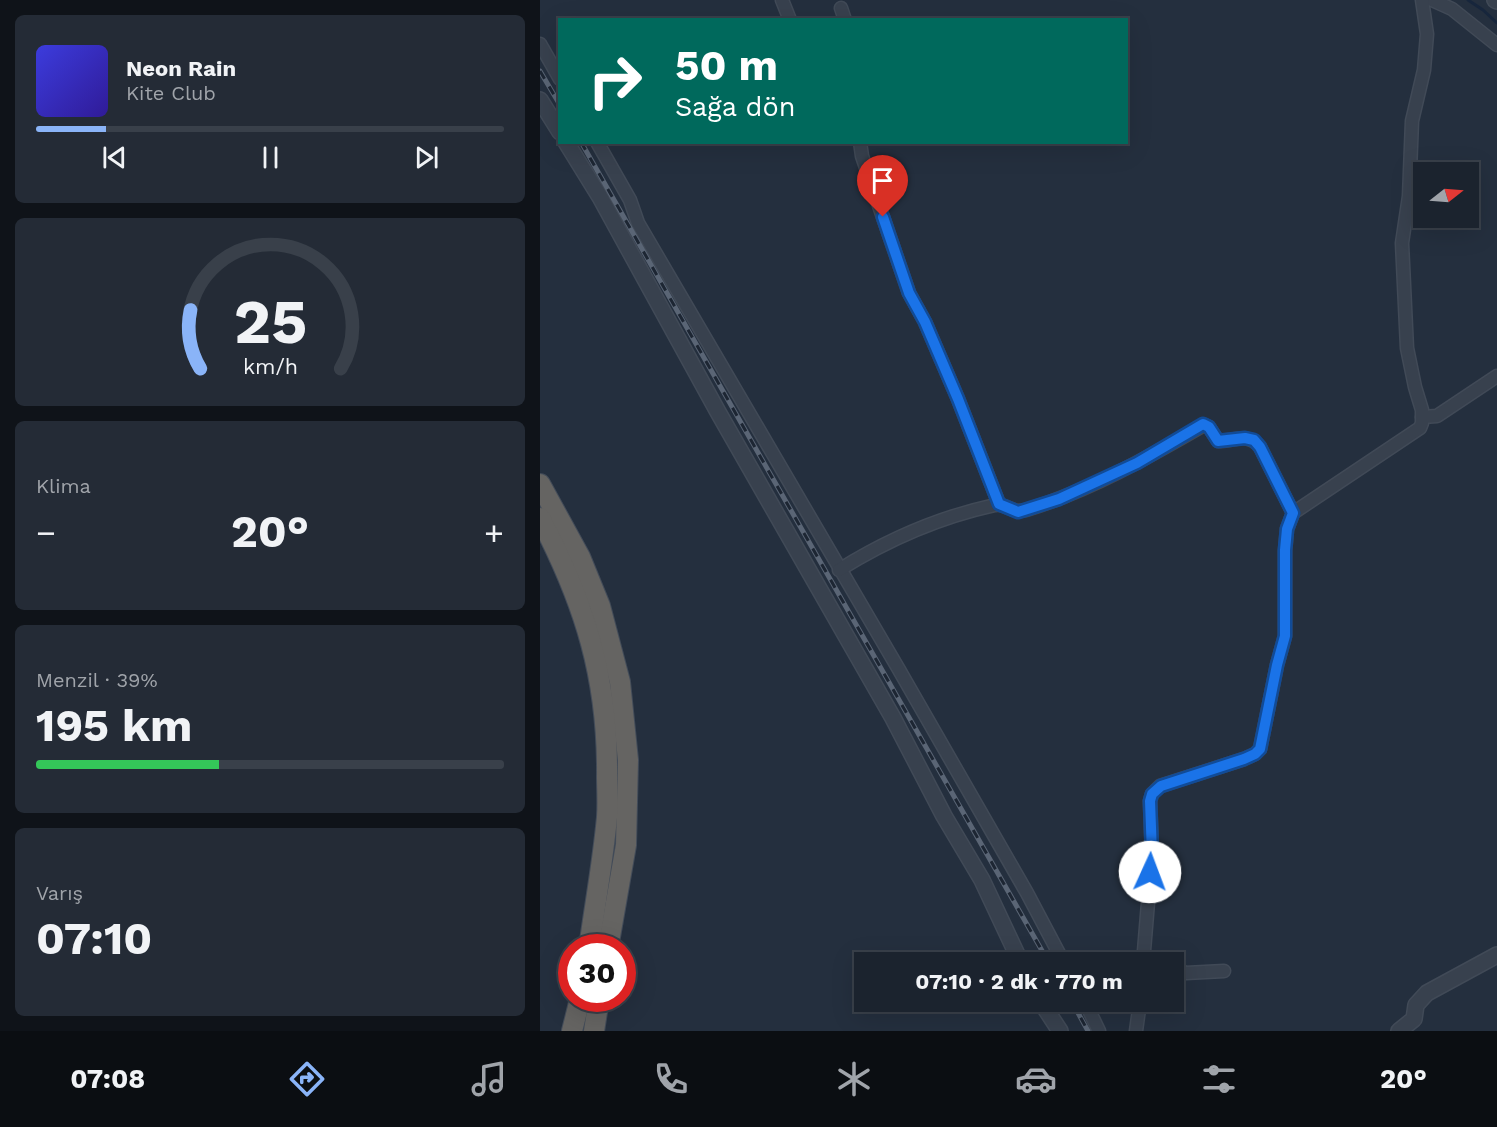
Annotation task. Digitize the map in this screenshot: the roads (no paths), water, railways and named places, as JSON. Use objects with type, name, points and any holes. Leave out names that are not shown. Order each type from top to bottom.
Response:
[{"type":"highway","points":[[540,484],[580,557],[600,606],[620,682],[628,760],[626,845],[610,934]]},
{"type":"highway","points":[[540,518],[573,585],[587,626],[600,681],[608,736],[608,815],[591,934]]},
{"type":"highway","points":[[572,1031],[577,1012]]},
{"type":"highway","points":[[594,1031],[597,1012]]},
{"type":"street","points":[[782,0],[789,18]]},
{"type":"street","points":[[1144,952],[1152,854],[1150,801],[1152,794],[1161,786],[1244,759],[1260,749],[1285,636],[1285,550],[1287,529],[1293,513],[1420,428],[1422,410],[1414,387],[1407,348],[1402,243],[1409,196],[1412,121],[1424,70],[1426,34],[1422,0]]},
{"type":"street","points":[[1432,0],[1452,9],[1497,45]]},
{"type":"street","points":[[540,44],[558,76]]},
{"type":"street","points":[[540,100],[558,129]]},
{"type":"street","points":[[567,144],[600,197],[718,412],[893,718],[982,880],[1016,952]]},
{"type":"street","points":[[598,144],[630,200],[638,223],[1027,893],[1058,952]]},
{"type":"street","points":[[860,144],[862,156],[909,293],[925,322],[958,399],[999,504]]},
{"type":"street","points":[[1422,417],[1437,416],[1497,376]]},
{"type":"street","points":[[839,570],[914,530],[999,504],[1018,512],[1059,499],[1137,463],[1203,424],[1209,427],[1218,441],[1245,438],[1254,440],[1260,447],[1293,513]]},
{"type":"street","points":[[1399,1031],[1414,1019],[1416,1005],[1427,993],[1497,955]]},
{"type":"street","points":[[1184,972],[1224,971]]},
{"type":"street","points":[[1047,1012],[1059,1031]]},
{"type":"street","points":[[1090,1012],[1099,1031]]},
{"type":"street","points":[[1136,1031],[1139,1012]]},
{"type":"waterway","points":[[1468,0],[1497,23]]},
{"type":"railway","points":[[540,71],[558,102]]},
{"type":"railway","points":[[582,144],[1043,952]]},
{"type":"railway","points":[[1078,1012],[1088,1031]]}]
